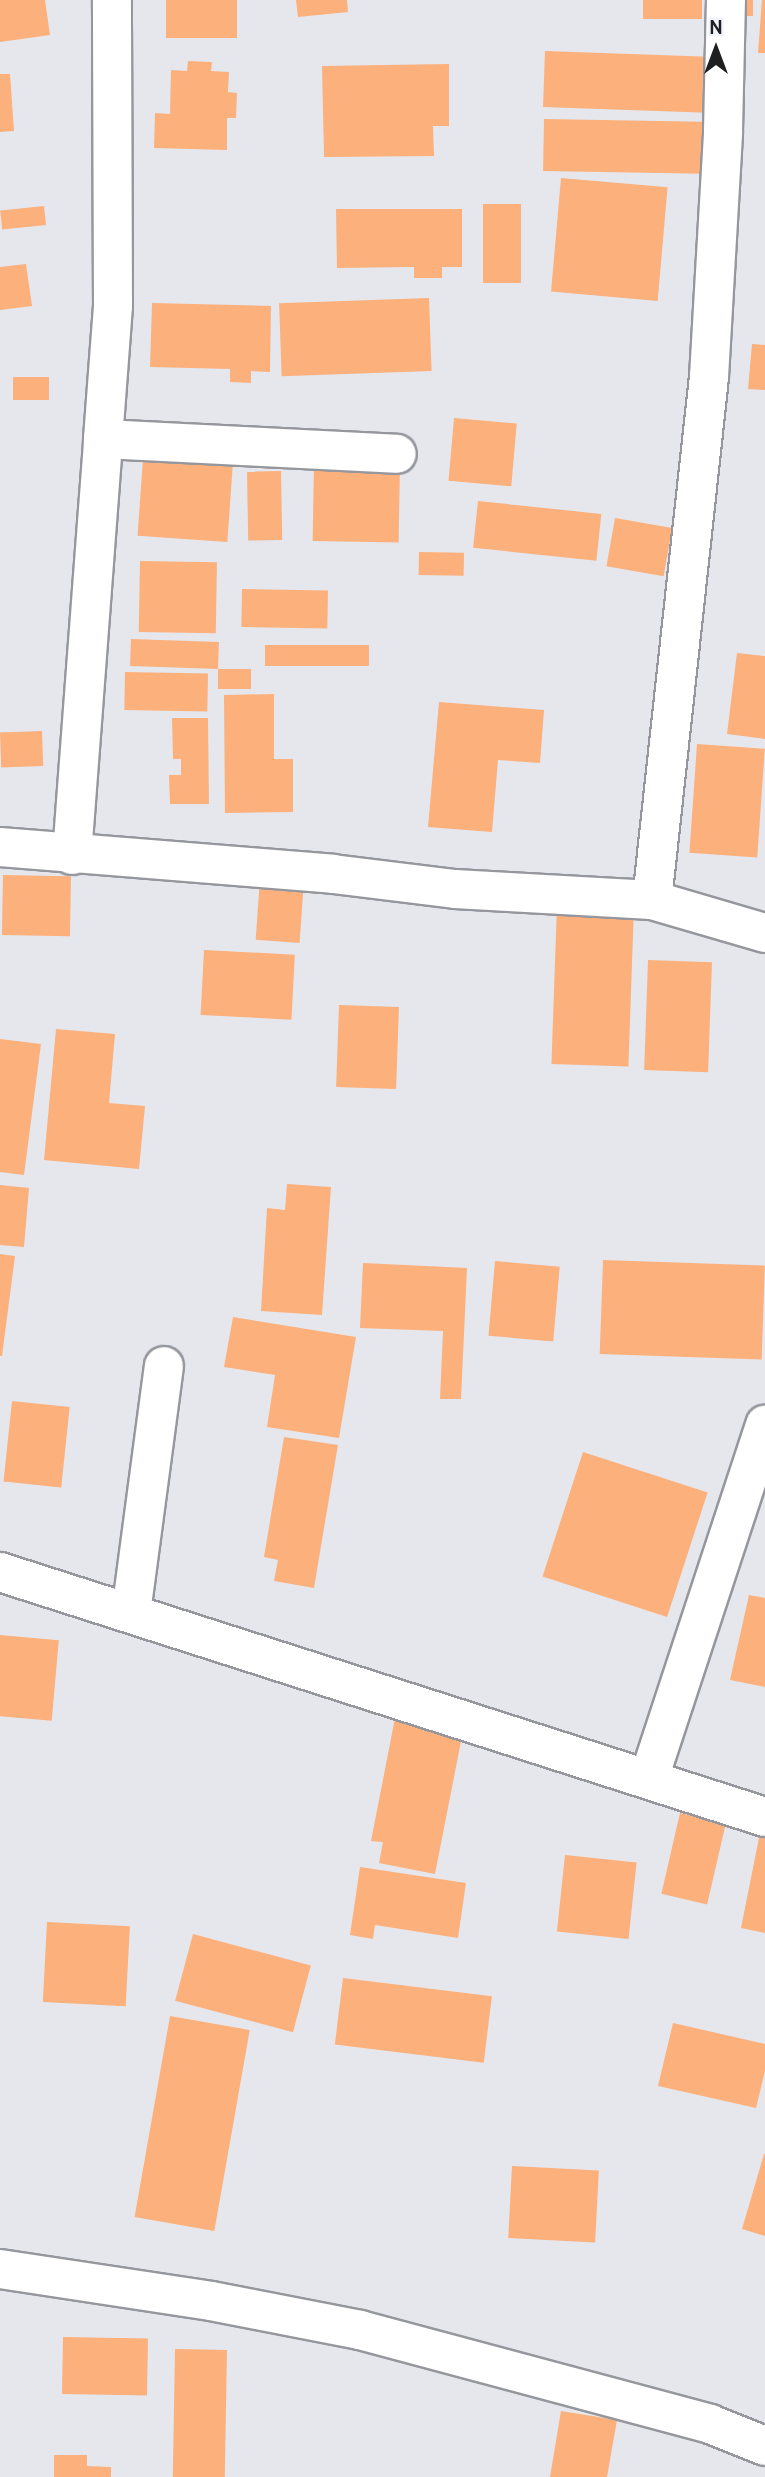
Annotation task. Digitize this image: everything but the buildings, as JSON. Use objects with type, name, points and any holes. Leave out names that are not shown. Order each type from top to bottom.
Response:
[{"type":"street","points":[[72,855],[113,306],[112,0]]},
{"type":"street","points":[[652,900],[709,377],[723,131],[726,0]]},
{"type":"street","points":[[103,439],[397,454]]},
{"type":"street","points":[[0,847],[72,855],[333,874],[455,889],[652,900],[765,933]]},
{"type":"street","points":[[131,1614],[164,1366]]},
{"type":"street","points":[[649,1778],[765,1425]]},
{"type":"street","points":[[0,1572],[765,1817]]},
{"type":"street","points":[[0,2269],[211,2301],[360,2330],[710,2424],[765,2446]]}]
